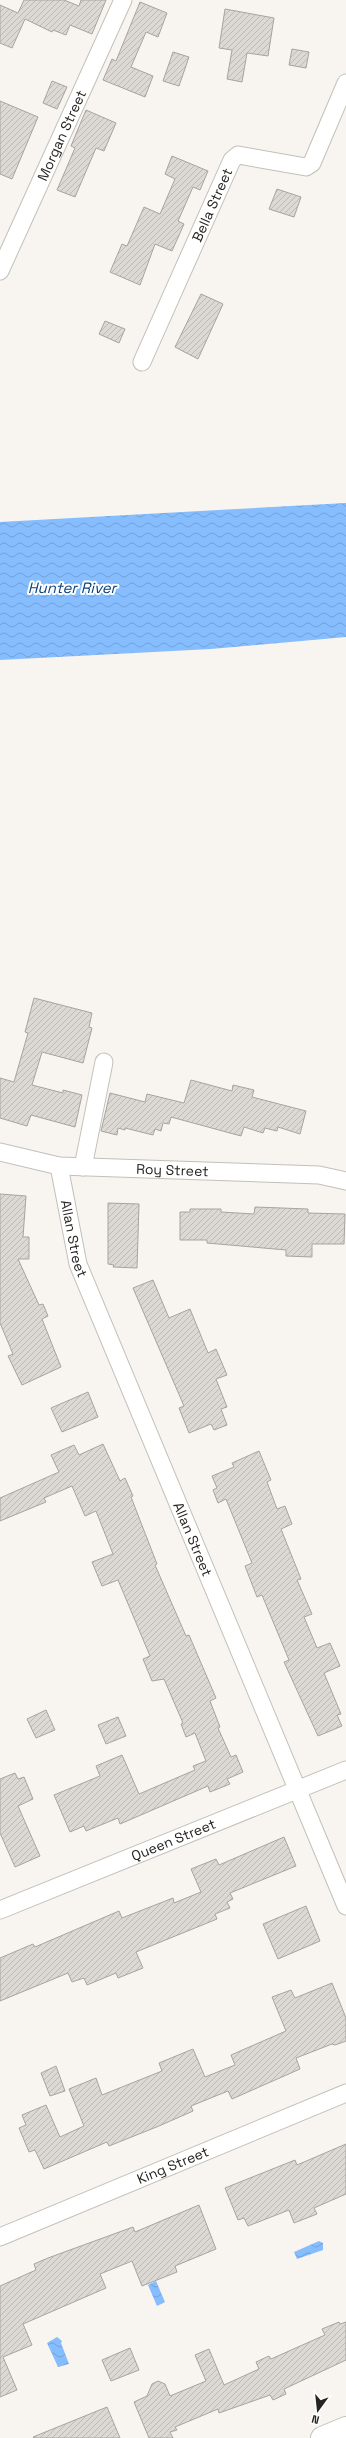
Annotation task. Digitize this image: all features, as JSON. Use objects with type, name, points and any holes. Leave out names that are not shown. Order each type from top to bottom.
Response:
[{"type":"main road","points":[[322,2438],[346,2428]]},
{"type":"street","name":"Morgan Street","points":[[0,271],[123,0]]},
{"type":"street","name":"Bella Street","points":[[142,362],[232,160],[238,155],[306,167],[312,162],[346,84]]},
{"type":"street","points":[[83,1167],[104,1062]]},
{"type":"street","name":"Roy Street","points":[[0,1152],[59,1166],[319,1175],[346,1181]]},
{"type":"street","name":"Allan Street","points":[[59,1166],[78,1264],[346,1906]]},
{"type":"street","name":"Queen Street","points":[[0,1910],[346,1770]]},
{"type":"street","name":"King Street","points":[[0,2237],[346,2093]]},
{"type":"water","name":"Hunter River","points":[[346,503],[346,637],[211,649],[0,660],[0,522]]},
{"type":"water","points":[[319,2241],[323,2243],[323,2250],[297,2259],[294,2252]]},
{"type":"water","points":[[156,2281],[165,2302],[157,2306],[148,2285]]},
{"type":"water","points":[[57,2337],[62,2341],[61,2343],[69,2364],[58,2367],[47,2343]]},
{"type":"building","points":[[24,0],[64,0],[79,6],[81,0],[106,0],[92,34],[70,25],[66,35],[53,30],[52,32],[25,19],[12,48],[0,43],[0,5],[18,13]]},
{"type":"building","points":[[140,2],[167,13],[158,37],[146,32],[131,67],[153,76],[145,97],[103,80],[112,59],[116,61]]},
{"type":"building","points":[[225,9],[274,18],[268,56],[247,53],[242,82],[227,79],[232,50],[219,48]]},
{"type":"building","points":[[292,49],[309,52],[306,68],[289,65]]},
{"type":"building","points":[[173,52],[189,57],[179,86],[163,81]]},
{"type":"building","points":[[52,81],[67,87],[57,109],[43,103]]},
{"type":"building","points":[[0,101],[38,117],[12,179],[0,174]]},
{"type":"building","points":[[86,110],[116,123],[104,151],[96,148],[75,197],[57,190],[75,148],[71,146]]},
{"type":"building","points":[[172,156],[208,171],[200,190],[193,187],[178,221],[184,224],[172,251],[155,244],[140,285],[110,272],[122,244],[127,246],[144,207],[160,214],[175,179],[165,174]]},
{"type":"building","points":[[277,189],[301,197],[294,217],[269,209]]},
{"type":"building","points":[[201,294],[223,304],[198,359],[175,347]]},
{"type":"building","points":[[105,321],[125,329],[119,343],[99,334]]},
{"type":"building","points":[[34,998],[92,1013],[89,1027],[92,1028],[83,1063],[42,1052],[32,1085],[63,1093],[63,1090],[82,1095],[75,1127],[31,1115],[27,1126],[0,1118],[0,1078],[14,1082],[28,1033],[25,1032]]},
{"type":"building","points":[[191,1080],[232,1091],[233,1085],[254,1090],[252,1097],[306,1111],[300,1134],[278,1127],[277,1131],[265,1128],[263,1133],[244,1127],[241,1136],[171,1117],[169,1124],[163,1123],[161,1131],[155,1129],[153,1135],[125,1128],[125,1130],[118,1128],[117,1135],[101,1131],[110,1093],[145,1102],[147,1094],[184,1103]]},
{"type":"building","points":[[0,1194],[26,1196],[23,1237],[29,1237],[29,1259],[18,1259],[39,1305],[43,1304],[48,1316],[42,1319],[61,1367],[22,1385],[8,1356],[13,1354],[0,1323]]},
{"type":"building","points":[[108,1203],[139,1204],[137,1268],[113,1267],[114,1265],[108,1264]]},
{"type":"building","points":[[255,1207],[308,1209],[308,1213],[345,1214],[344,1244],[312,1244],[312,1257],[286,1256],[286,1250],[207,1243],[207,1240],[180,1240],[180,1212],[190,1212],[190,1209],[221,1209],[221,1212],[254,1214]]},
{"type":"building","points":[[153,1280],[169,1318],[190,1309],[208,1353],[216,1349],[227,1375],[216,1379],[227,1407],[221,1409],[227,1425],[214,1430],[211,1424],[189,1433],[179,1408],[184,1406],[133,1288]]},
{"type":"building","points":[[88,1392],[98,1417],[62,1432],[51,1408]]},
{"type":"building","points":[[103,1444],[120,1481],[125,1478],[133,1496],[131,1497],[157,1564],[155,1565],[186,1636],[189,1635],[216,1698],[210,1701],[220,1727],[218,1728],[231,1757],[236,1755],[243,1772],[227,1779],[230,1784],[210,1792],[208,1786],[120,1824],[118,1818],[86,1831],[84,1826],[70,1832],[54,1795],[100,1776],[96,1766],[122,1755],[139,1794],[195,1770],[193,1766],[206,1761],[195,1733],[186,1737],[181,1724],[183,1723],[164,1679],[152,1681],[143,1659],[150,1656],[118,1580],[102,1586],[92,1562],[113,1554],[96,1511],[85,1516],[72,1486],[44,1498],[46,1502],[0,1521],[0,1498],[59,1472],[51,1455],[74,1445],[79,1455]]},
{"type":"building","points":[[259,1451],[271,1480],[267,1482],[277,1509],[285,1506],[292,1524],[281,1529],[301,1579],[297,1580],[312,1614],[304,1617],[317,1648],[330,1643],[340,1666],[324,1673],[341,1714],[337,1715],[342,1726],[318,1736],[284,1662],[289,1660],[262,1595],[257,1597],[245,1566],[252,1563],[226,1499],[218,1503],[213,1490],[217,1488],[212,1476],[234,1467],[232,1463]]},
{"type":"building","points":[[46,1710],[55,1730],[36,1738],[27,1719]]},
{"type":"building","points":[[118,1717],[126,1736],[106,1744],[98,1725]]},
{"type":"building","points":[[15,1773],[18,1779],[24,1777],[33,1799],[18,1806],[40,1856],[15,1867],[0,1833],[0,1779]]},
{"type":"building","points":[[284,1837],[296,1866],[230,1893],[233,1899],[227,1902],[230,1908],[215,1914],[217,1919],[136,1952],[143,1968],[118,1978],[116,1973],[87,1985],[84,1978],[72,1982],[68,1973],[0,2001],[0,1958],[33,1944],[35,1947],[119,1911],[122,1918],[173,1898],[174,1903],[201,1892],[191,1869],[216,1859],[219,1865]]},
{"type":"building","points":[[306,1906],[320,1941],[278,1959],[263,1924]]},
{"type":"building","points":[[332,1983],[346,2018],[346,2041],[335,2045],[332,2044],[296,2058],[300,2069],[232,2099],[228,2091],[191,2106],[193,2111],[159,2126],[109,2146],[107,2142],[44,2169],[35,2150],[29,2152],[19,2128],[26,2125],[22,2115],[46,2105],[60,2137],[84,2126],[69,2089],[96,2078],[102,2095],[162,2071],[159,2063],[193,2049],[205,2077],[235,2065],[231,2055],[286,2031],[272,1997],[291,1990],[295,1998]]},
{"type":"building","points":[[56,2066],[65,2091],[50,2096],[41,2073]]},
{"type":"building","points":[[346,2144],[346,2194],[314,2208],[317,2214],[294,2223],[289,2210],[248,2226],[244,2218],[238,2220],[225,2188],[295,2160],[297,2165]]},
{"type":"building","points":[[199,2205],[216,2249],[175,2266],[177,2272],[142,2286],[132,2261],[100,2274],[106,2288],[23,2324],[32,2345],[3,2357],[17,2390],[0,2397],[0,2286],[36,2270],[34,2264],[48,2258],[133,2227],[135,2232]]},
{"type":"building","points":[[339,2322],[340,2324],[346,2322],[346,2360],[284,2389],[286,2394],[273,2400],[270,2395],[219,2413],[218,2409],[175,2427],[177,2430],[170,2432],[173,2438],[149,2438],[134,2402],[147,2396],[152,2384],[158,2381],[165,2384],[170,2396],[206,2381],[195,2355],[209,2349],[224,2385],[259,2369],[256,2362],[269,2356],[271,2359],[325,2335],[322,2329]]},
{"type":"building","points":[[130,2348],[139,2370],[111,2381],[102,2360]]},
{"type":"building","points":[[107,2407],[120,2438],[33,2437]]}]
